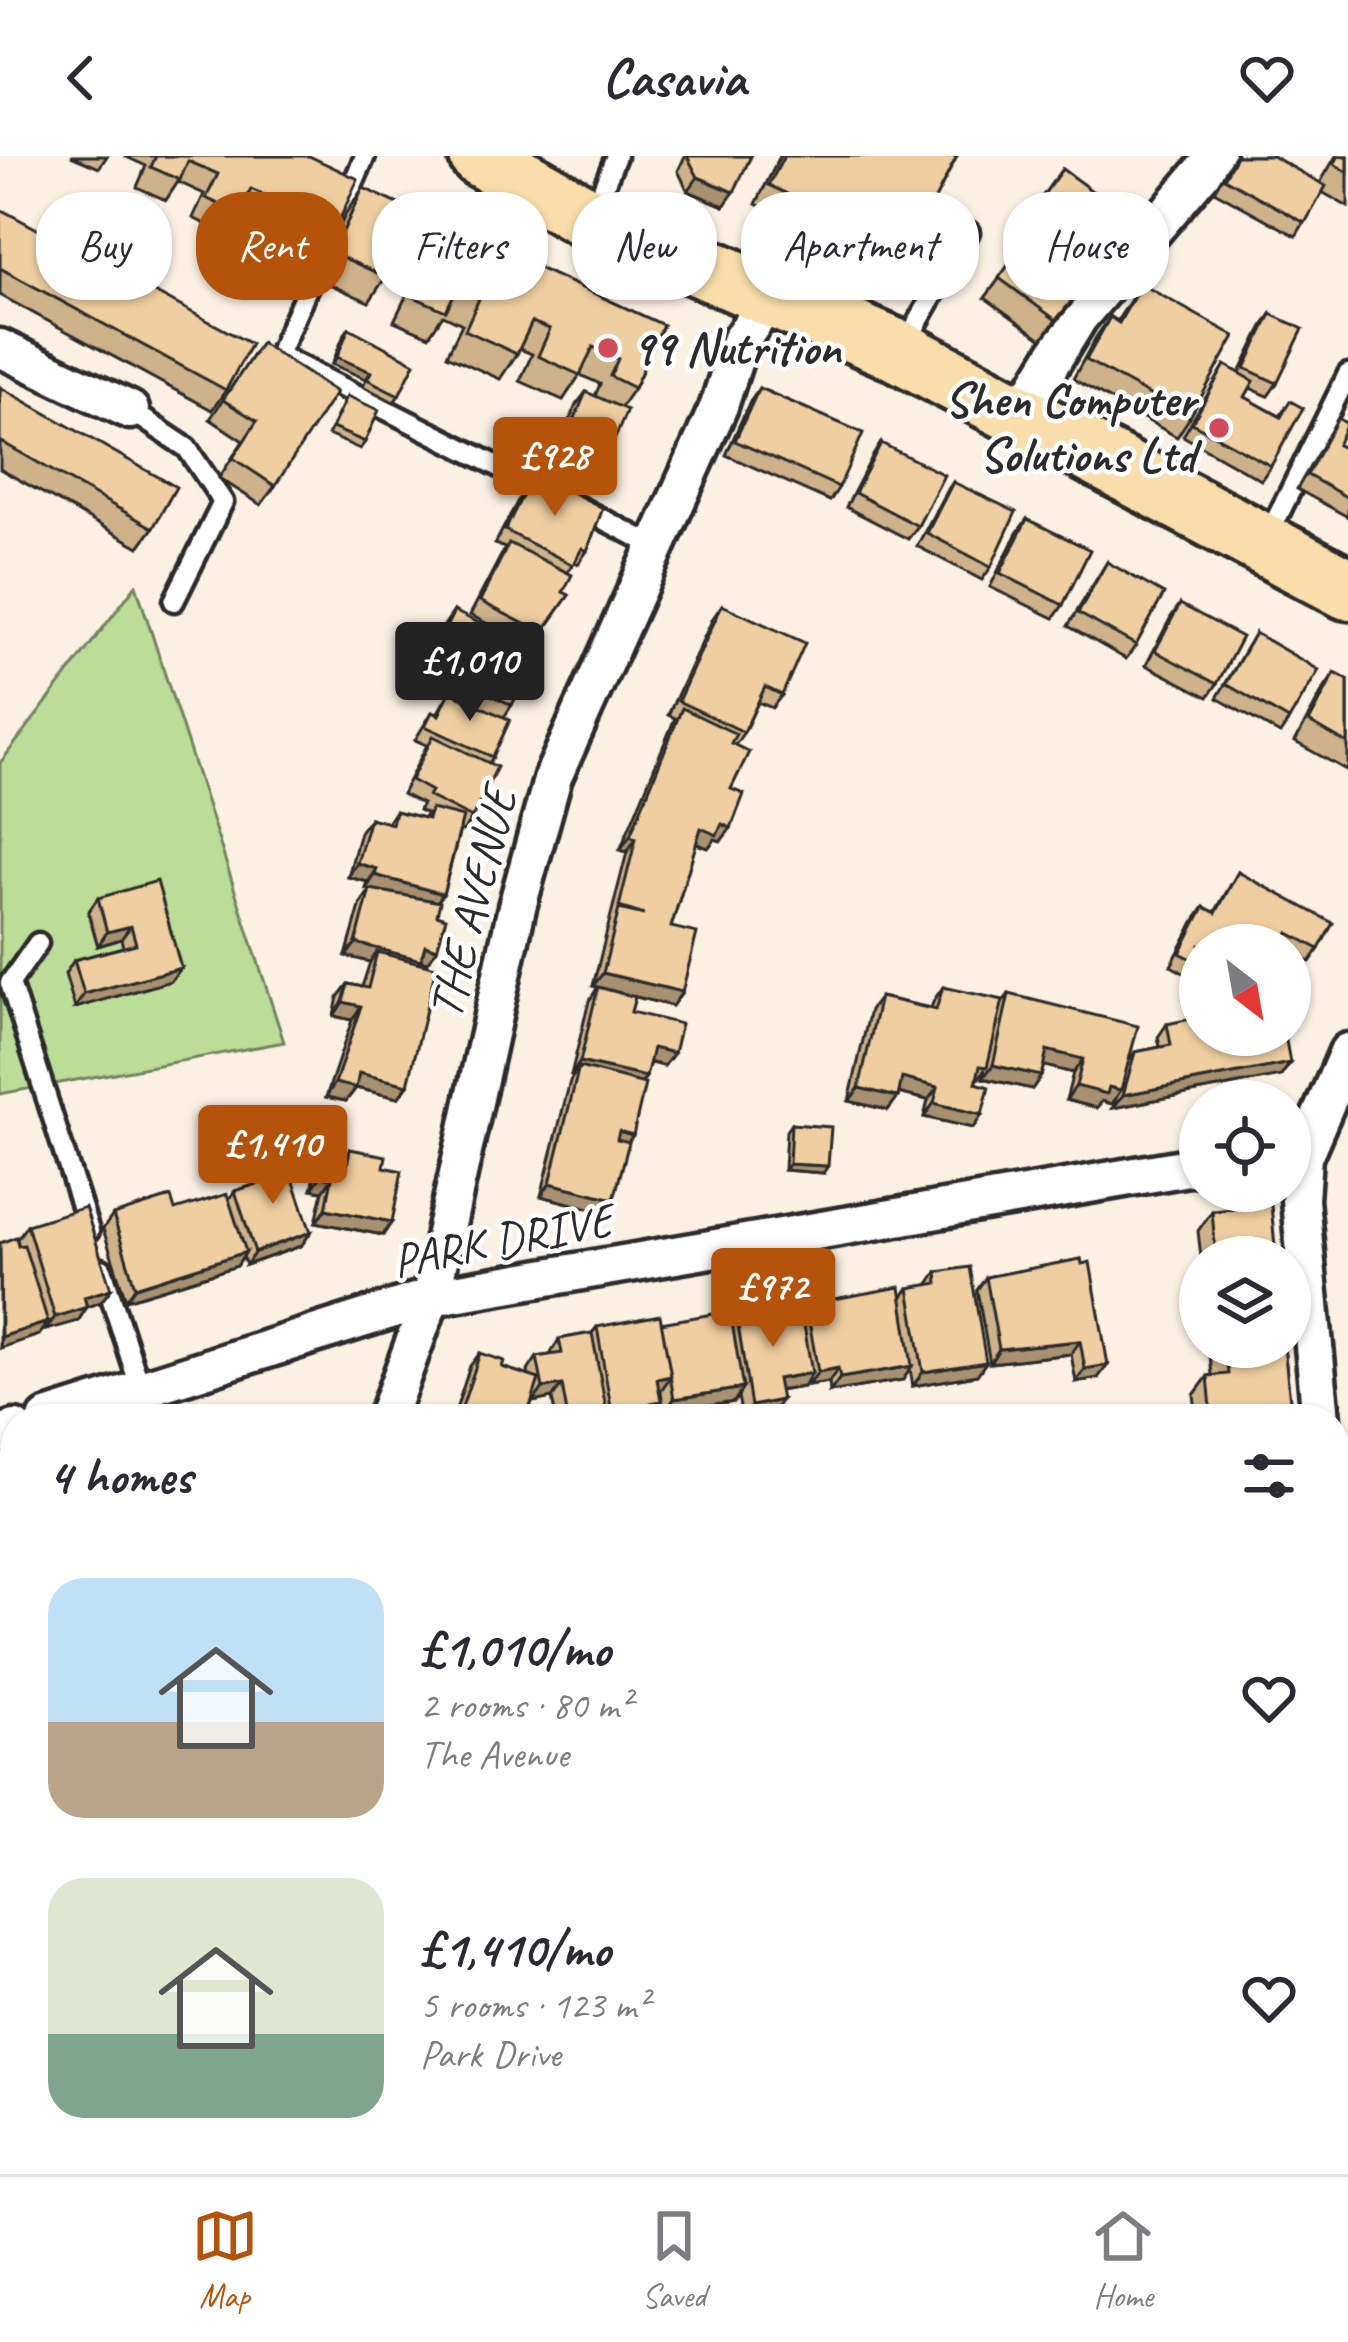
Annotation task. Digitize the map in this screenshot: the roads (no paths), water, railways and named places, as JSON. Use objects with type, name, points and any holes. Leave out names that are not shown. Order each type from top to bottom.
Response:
[{"type":"main road","points":[[480,156],[572,209]]},
{"type":"main road","points":[[770,300],[901,352],[1348,589]]},
{"type":"street","points":[[1018,417],[1079,317],[1216,156]]},
{"type":"street","name":"THE AVENUE","points":[[391,1404],[430,1297],[517,907],[553,777],[719,406],[740,341],[770,300]]},
{"type":"street","points":[[0,347],[130,410]]},
{"type":"street","points":[[1311,1128],[1348,1052]]},
{"type":"street","name":"PARK DRIVE","points":[[96,1404],[430,1297],[1179,1169]]},
{"type":"street","points":[[1301,1212],[1320,1404]]},
{"type":"lane","points":[[364,156],[278,355],[653,545]]},
{"type":"lane","points":[[601,192],[616,156]]},
{"type":"lane","points":[[901,352],[930,300]]},
{"type":"lane","points":[[1264,544],[1348,374]]},
{"type":"lane","points":[[130,410],[187,448],[223,502],[174,601]]},
{"type":"lane","points":[[38,943],[10,983],[141,1390]]},
{"type":"place","name":"99 Nutrition","points":[[608,348]]},
{"type":"place","name":"Shen Computer Solutions Ltd","points":[[1219,428]]}]
